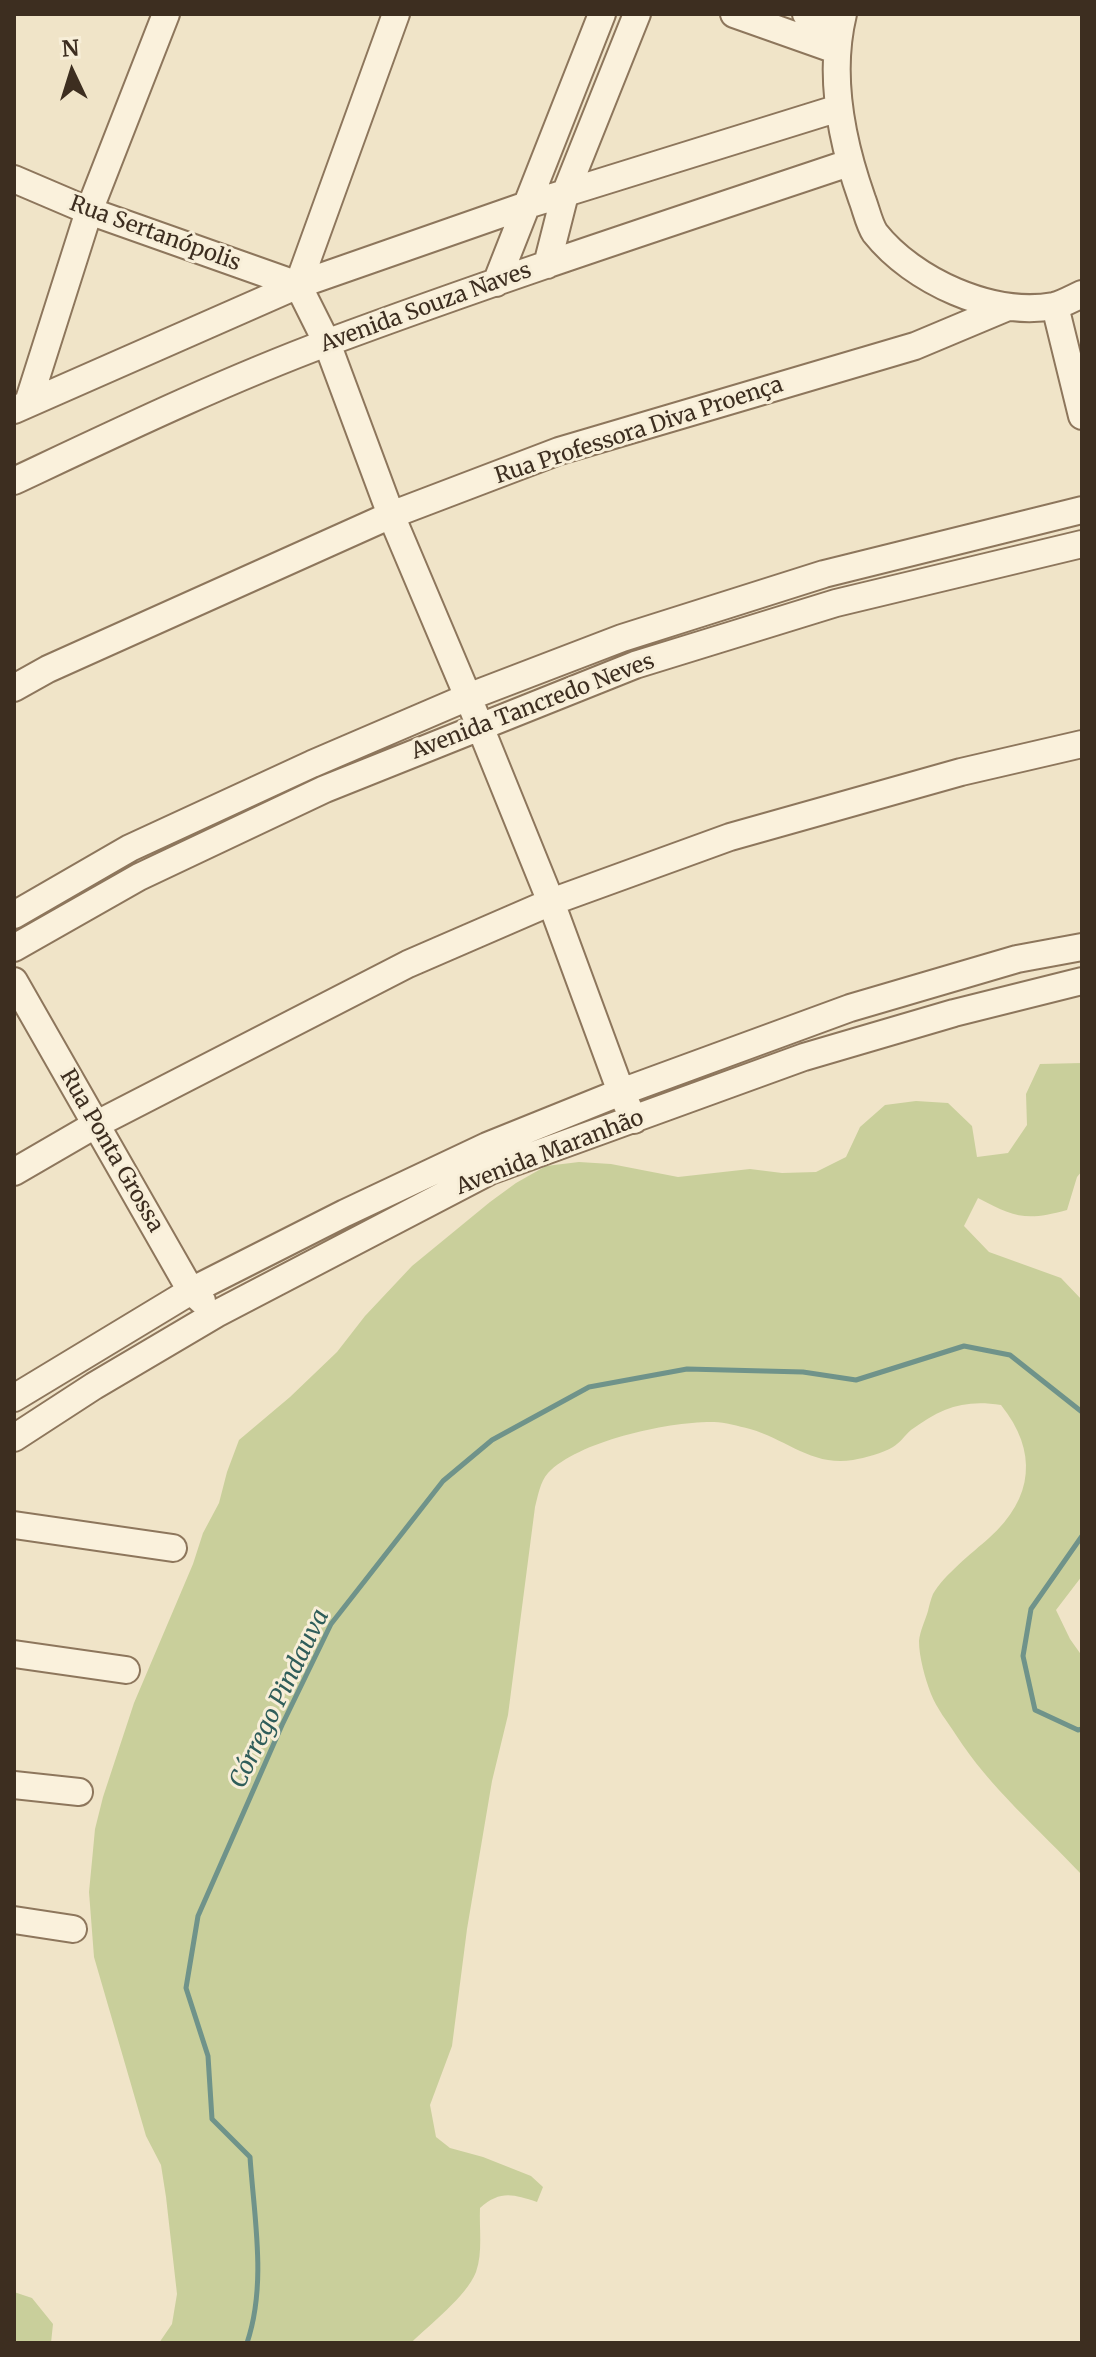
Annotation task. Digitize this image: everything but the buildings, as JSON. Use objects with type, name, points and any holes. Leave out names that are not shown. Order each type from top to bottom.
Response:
[{"type":"street","points":[[21,406],[89,211],[166,14]]},
{"type":"street","points":[[396,14],[298,285],[327,343],[391,515],[481,727],[634,1120]]},
{"type":"street","points":[[496,283],[602,14]]},
{"type":"street","points":[[547,265],[565,194],[637,14]]},
{"type":"street","points":[[734,14],[840,30]]},
{"type":"street","points":[[806,14],[840,30]]},
{"type":"street","points":[[840,30],[839,108],[849,163],[874,231],[917,273],[971,298],[1008,307],[1055,306],[1082,294]]},
{"type":"street","points":[[21,406],[298,285],[527,205],[839,108]]},
{"type":"street","name":"Avenida Souza Naves","points":[[14,481],[141,421],[327,343],[849,163]]},
{"type":"street","name":"Rua Sertanópolis","points":[[14,179],[89,211],[298,285]]},
{"type":"street","points":[[1055,306],[1082,416]]},
{"type":"street","name":"Rua Professora Diva Proença","points":[[14,688],[48,669],[391,515],[559,451],[915,346],[1008,307]]},
{"type":"street","name":"Avenida Tancredo Neves","points":[[14,915],[130,848],[312,764],[468,697],[622,638],[824,574],[1082,510]]},
{"type":"street","name":"Avenida Tancredo Neves","points":[[14,948],[139,877],[325,789],[635,665],[836,603],[1082,544]]},
{"type":"street","points":[[14,1172],[95,1125],[408,964],[551,902],[730,837],[961,772],[1082,744]]},
{"type":"street","name":"Avenida Maranhão","points":[[14,1398],[191,1291],[487,1146],[621,1092],[850,1008],[1017,959],[1082,947]]},
{"type":"street","name":"Rua Ponta Grossa","points":[[14,981],[191,1291],[216,1314]]},
{"type":"street","name":"Avenida Maranhão","points":[[14,1438],[94,1386],[216,1314],[490,1171],[804,1057],[954,1013],[1082,981]]},
{"type":"street","points":[[14,1525],[173,1548]]},
{"type":"street","points":[[14,1654],[126,1670]]},
{"type":"street","points":[[14,1785],[79,1792]]},
{"type":"street","points":[[14,1920],[73,1929]]},
{"type":"green space","points":[[1082,1063],[1082,1171],[1077,1177],[1067,1210],[1041,1216],[1021,1216],[978,1198],[964,1226],[989,1252],[1061,1278],[1082,1300],[1082,1576],[1056,1610],[1082,1656],[1082,1875],[999,1790],[969,1754],[933,1699],[920,1654],[919,1641],[933,1594],[951,1572],[1004,1523],[1022,1490],[1026,1474],[1021,1440],[1001,1405],[976,1403],[953,1407],[911,1430],[893,1447],[853,1460],[825,1460],[763,1433],[714,1422],[650,1429],[580,1451],[548,1473],[535,1507],[508,1715],[492,1781],[467,1929],[452,2046],[430,2105],[436,2137],[450,2148],[531,2176],[543,2187],[537,2202],[507,2195],[494,2198],[480,2208],[480,2248],[476,2272],[456,2300],[411,2343],[159,2343],[172,2324],[177,2294],[166,2197],[161,2165],[146,2136],[94,1957],[89,1892],[95,1829],[134,1703],[203,1533],[219,1503],[239,1440],[337,1352],[365,1316],[412,1266],[490,1202],[546,1166],[579,1162],[611,1164],[678,1177],[750,1169],[782,1173],[816,1172],[846,1157],[860,1127],[885,1105],[916,1101],[948,1103],[972,1126],[977,1157],[1008,1153],[1027,1125],[1026,1094],[1040,1064]]},
{"type":"green space","points":[[14,2292],[32,2298],[53,2324],[51,2343],[14,2343]]},
{"type":"waterway","name":"Córrego Pindauva","points":[[247,2343],[253,2321],[258,2274],[250,2157],[212,2119],[208,2056],[186,1988],[198,1916],[282,1725],[331,1624],[443,1481],[492,1440],[589,1387],[687,1369],[803,1372],[856,1380],[964,1346],[1010,1355],[1082,1412]]},
{"type":"waterway","name":"Córrego Pindauva","points":[[1082,1536],[1031,1609],[1023,1656],[1035,1710],[1078,1730],[1082,1729]]}]
